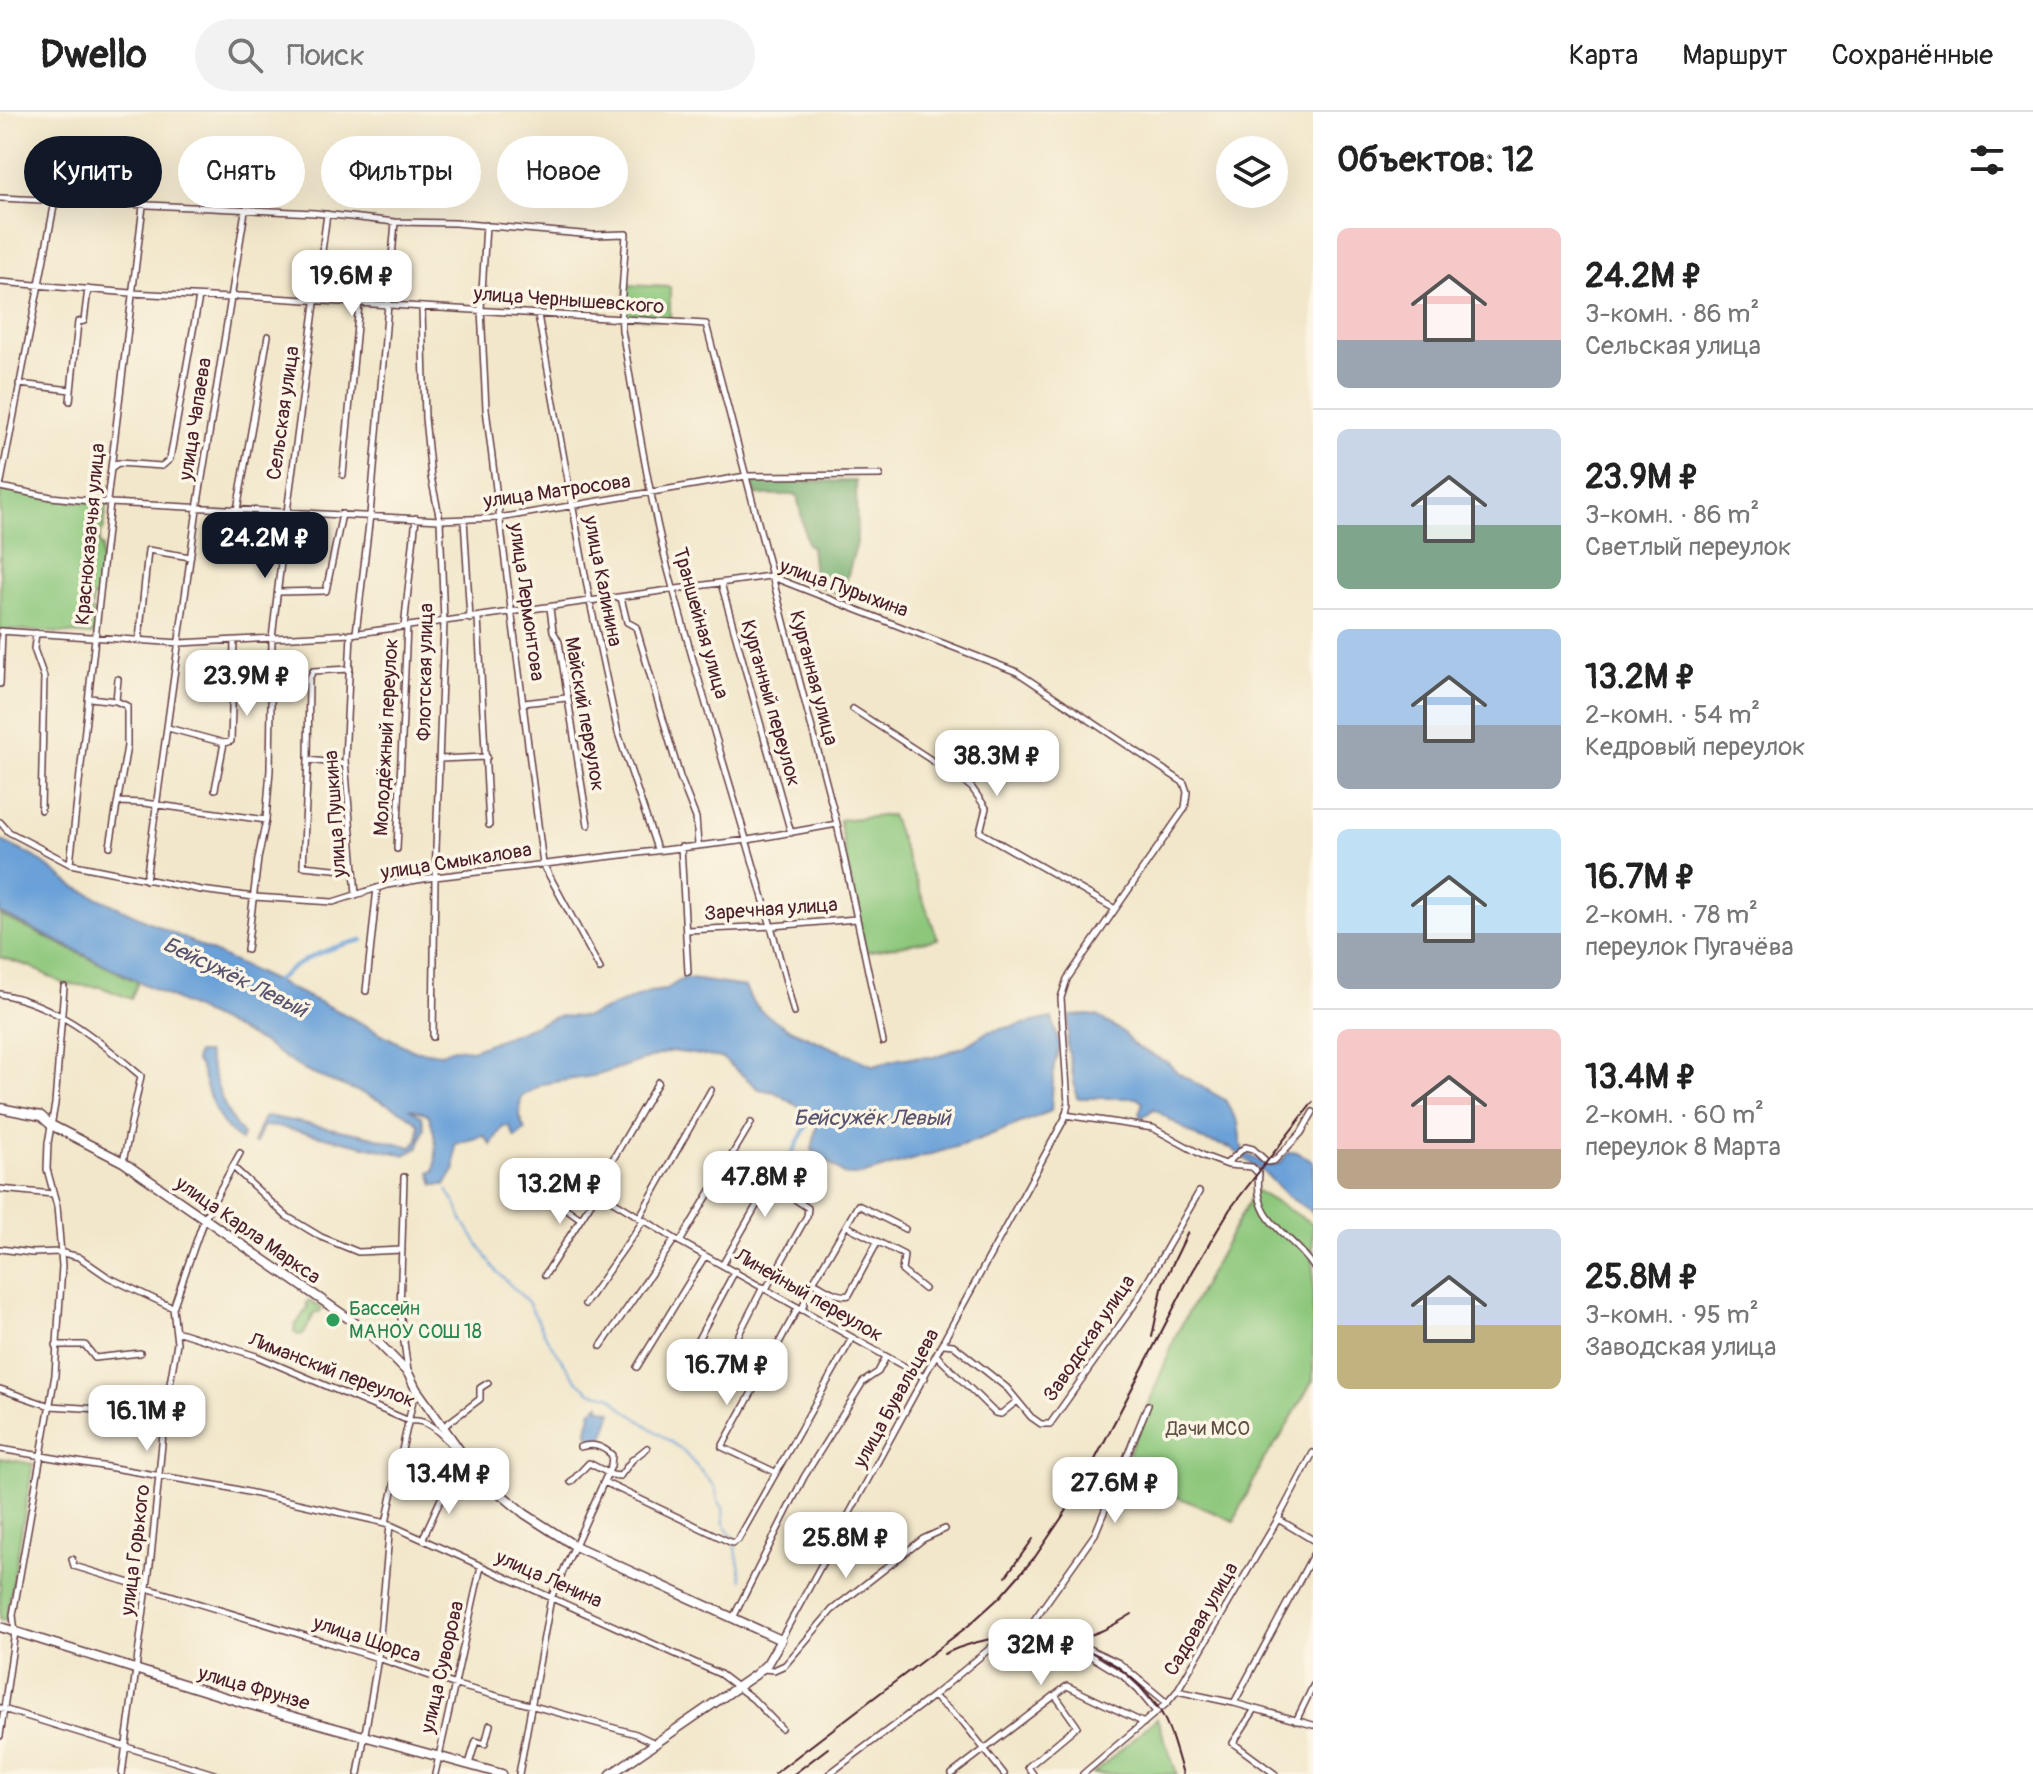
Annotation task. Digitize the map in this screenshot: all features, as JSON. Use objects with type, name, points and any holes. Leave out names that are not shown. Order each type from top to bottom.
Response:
[{"type":"main road","name":"улица Карла Маркса","points":[[0,1108],[41,1116],[51,1125],[123,1162],[368,1332],[408,1373],[465,1458],[525,1514],[575,1546],[781,1640]]},
{"type":"main road","name":"улица Фрунзе","points":[[0,1627],[244,1703],[502,1774]]},
{"type":"main road","name":"улица Бувальцева","points":[[611,1774],[738,1687],[762,1668],[781,1640]]},
{"type":"street","points":[[0,198],[24,199]]},
{"type":"street","points":[[162,207],[486,225]]},
{"type":"street","points":[[0,488],[54,208]]},
{"type":"street","name":"Красноказачья улица","points":[[70,864],[97,637],[110,503],[107,501],[143,208]]},
{"type":"street","name":"улица Чапаева","points":[[146,880],[197,509],[245,211]]},
{"type":"street","name":"Сельская улица","points":[[247,950],[266,820],[272,638],[327,214]]},
{"type":"street","name":"улица Пушкина","points":[[356,895],[345,764],[350,669],[370,515],[395,222]]},
{"type":"street","name":"Траншейная улица","points":[[486,225],[593,235],[626,234],[622,319],[650,493],[673,591],[773,926],[794,1013]]},
{"type":"street","name":"улица Лермонтова","points":[[486,225],[481,309],[486,409],[543,864],[600,969]]},
{"type":"street","name":"улица Чернышевского","points":[[0,282],[131,293],[239,296],[422,309],[481,309],[706,324]]},
{"type":"street","points":[[70,401],[78,322],[84,321],[88,289]]},
{"type":"street","points":[[111,468],[118,463],[162,466],[170,459],[199,297]]},
{"type":"street","points":[[343,475],[359,304]]},
{"type":"street","name":"Флотская улица","points":[[422,309],[425,418],[431,477],[440,520],[444,622],[433,1037]]},
{"type":"street","name":"улица Калинина","points":[[538,315],[590,602],[618,733],[657,849]]},
{"type":"street","name":"Курганная улица","points":[[706,324],[837,824],[883,1042]]},
{"type":"street","points":[[237,510],[268,336]]},
{"type":"street","points":[[19,384],[71,390]]},
{"type":"street","name":"улица Матросова","points":[[0,488],[110,503],[440,520],[499,518],[746,476],[880,475]]},
{"type":"street","points":[[278,592],[326,591],[342,514]]},
{"type":"street","name":"Молодёжный переулок","points":[[397,849],[406,626],[416,518]]},
{"type":"street","points":[[464,519],[470,619]]},
{"type":"street","points":[[139,640],[148,550],[190,557]]},
{"type":"street","name":"улица Пурыхина","points":[[1,631],[180,643],[354,634],[770,576],[1017,672],[1184,783],[1187,792],[1185,808],[1067,979],[1061,998],[1068,1104]]},
{"type":"street","name":"Курганный переулок","points":[[721,583],[791,833]]},
{"type":"street","points":[[621,598],[627,622],[636,627],[680,777],[696,818],[698,845]]},
{"type":"street","name":"Майский переулок","points":[[550,608],[553,631],[559,642],[588,825]]},
{"type":"street","points":[[478,618],[489,825]]},
{"type":"street","points":[[0,684],[1,631]]},
{"type":"street","points":[[36,633],[34,649],[44,677],[41,810]]},
{"type":"street","points":[[168,728],[224,743],[231,741],[234,640]]},
{"type":"street","points":[[350,669],[319,670],[311,674],[303,866],[354,871]]},
{"type":"street","points":[[116,701],[118,679]]},
{"type":"street","points":[[90,698],[116,701],[127,706],[128,736],[110,846]]},
{"type":"street","points":[[524,703],[566,698]]},
{"type":"street","points":[[853,709],[972,788],[986,808],[980,832],[1115,909]]},
{"type":"street","points":[[215,789],[224,743]]},
{"type":"street","points":[[439,759],[487,757]]},
{"type":"street","points":[[308,760],[345,764]]},
{"type":"street","points":[[118,802],[266,820]]},
{"type":"street","name":"улица Смыкалова","points":[[0,822],[9,832],[70,864],[254,897],[333,902],[377,888],[435,877],[748,840],[837,824]]},
{"type":"street","points":[[681,847],[688,972]]},
{"type":"street","name":"улица Пушкина","points":[[366,991],[377,888]]},
{"type":"street","name":"Заречная улица","points":[[687,930],[856,919]]},
{"type":"street","points":[[0,1736],[15,1632],[13,1615],[50,1406],[56,1345],[62,1266],[57,1206],[47,1169],[64,987]]},
{"type":"street","points":[[0,994],[25,998],[84,1028],[141,1076],[123,1162]]},
{"type":"street","points":[[545,1275],[581,1219],[658,1082]]},
{"type":"street","points":[[585,1304],[641,1219],[711,1090]]},
{"type":"street","name":"улица Бувальцева","points":[[781,1640],[944,1344],[1068,1104]]},
{"type":"street","points":[[1226,1164],[1245,1147],[1253,1149],[1267,1162],[1272,1162],[1301,1133],[1313,1112]]},
{"type":"street","points":[[1065,1115],[1153,1128],[1191,1150],[1226,1164],[1252,1167],[1259,1174],[1263,1210],[1313,1266]]},
{"type":"street","points":[[601,1346],[678,1240],[751,1123]]},
{"type":"street","name":"улица Горького","points":[[122,1774],[147,1589],[165,1413],[177,1343],[173,1308],[204,1219],[240,1153]]},
{"type":"street","points":[[723,1264],[783,1159]]},
{"type":"street","points":[[233,1167],[286,1216],[321,1237],[358,1252],[402,1250]]},
{"type":"street","points":[[510,1169],[581,1219]]},
{"type":"street","points":[[404,1177],[400,1311],[408,1373]]},
{"type":"street","points":[[0,1189],[53,1194]]},
{"type":"street","name":"Линейный переулок","points":[[597,1191],[705,1256],[925,1378]]},
{"type":"street","name":"Заводская улица","points":[[944,1344],[953,1345],[1007,1388],[1031,1417],[1041,1424],[1050,1424],[1134,1305],[1199,1192]]},
{"type":"street","points":[[715,1381],[809,1211],[796,1200]]},
{"type":"street","points":[[775,1472],[722,1447],[858,1205],[905,1229]]},
{"type":"street","points":[[847,1226],[904,1255],[902,1271],[924,1289]]},
{"type":"street","points":[[813,1282],[845,1297],[849,1295],[877,1243]]},
{"type":"street","points":[[0,1249],[59,1252],[79,1257],[108,1277],[173,1308]]},
{"type":"street","points":[[637,1367],[705,1256]]},
{"type":"street","points":[[674,1384],[735,1271]]},
{"type":"street","name":"Лиманский переулок","points":[[176,1331],[256,1356],[409,1421],[421,1420],[431,1425],[465,1458]]},
{"type":"street","points":[[604,1482],[732,1543],[738,1540],[852,1338]]},
{"type":"street","points":[[56,1345],[85,1345],[95,1358],[140,1353]]},
{"type":"street","points":[[937,1356],[995,1413],[1001,1414],[1017,1401]]},
{"type":"street","points":[[734,1616],[804,1477],[863,1382],[878,1372],[886,1357]]},
{"type":"street","points":[[443,1427],[480,1399],[480,1388],[488,1383]]},
{"type":"street","points":[[0,1389],[50,1406],[165,1413]]},
{"type":"street","points":[[358,1774],[378,1658],[388,1524],[416,1389]]},
{"type":"street","points":[[1148,1405],[1095,1534],[1034,1620],[1037,1627],[1062,1634],[1119,1663],[1167,1703]]},
{"type":"street","points":[[519,1774],[551,1598],[612,1459],[609,1452],[595,1445],[580,1447]]},
{"type":"street","points":[[571,1482],[589,1463],[608,1474],[620,1476],[632,1460],[647,1448]]},
{"type":"street","name":"улица Ленина","points":[[0,1449],[283,1498],[388,1524],[720,1674],[781,1728]]},
{"type":"street","name":"Садовая улица","points":[[1083,1774],[1177,1691],[1313,1453]]},
{"type":"street","points":[[423,1538],[449,1481]]},
{"type":"street","points":[[1278,1519],[1313,1540]]},
{"type":"street","points":[[762,1668],[774,1670],[785,1665],[824,1616],[923,1539],[945,1529]]},
{"type":"street","points":[[1234,1703],[1313,1555]]},
{"type":"street","name":"улица Щорса","points":[[72,1559],[74,1566],[378,1658],[456,1685],[636,1734],[656,1744]]},
{"type":"street","name":"улица Суворова","points":[[435,1774],[481,1566]]},
{"type":"street","points":[[829,1774],[933,1696],[994,1645],[1008,1640],[1035,1639],[1070,1646],[1107,1664],[1138,1690],[1156,1712]]},
{"type":"street","points":[[952,1774],[1067,1686],[1144,1723]]},
{"type":"street","points":[[1296,1721],[1313,1686]]},
{"type":"street","points":[[1177,1691],[1313,1725]]},
{"type":"street","points":[[1033,1774],[1028,1767],[1077,1726],[1055,1695]]},
{"type":"street","points":[[933,1696],[963,1722],[1001,1773]]},
{"type":"street","points":[[2,1708],[214,1774]]},
{"type":"street","points":[[1255,1709],[1233,1743],[1275,1774]]},
{"type":"street","points":[[469,1765],[476,1741],[485,1744],[490,1725]]},
{"type":"green space","points":[[625,285],[670,287],[670,320],[624,317]]},
{"type":"green space","points":[[856,481],[857,543],[842,595],[815,585],[811,547],[807,544],[797,495],[756,495],[753,482]]},
{"type":"green space","points":[[3,490],[58,500],[107,504],[103,531],[100,532],[99,596],[93,597],[91,611],[97,613],[95,635],[0,629],[0,497]]},
{"type":"green space","points":[[891,815],[938,939],[865,952],[839,820]]},
{"type":"green space","points":[[0,915],[138,982],[131,999],[101,987],[64,984],[31,967],[0,957]]},
{"type":"green space","name":"Дачи МСО","points":[[1255,1190],[1313,1224],[1313,1380],[1280,1438],[1264,1459],[1234,1521],[1121,1473],[1177,1333]]},
{"type":"green space","points":[[309,1300],[322,1309],[319,1313],[315,1312],[304,1334],[298,1335],[294,1332],[295,1326],[308,1307]]},
{"type":"green space","points":[[0,1458],[33,1464],[6,1621],[0,1619]]},
{"type":"green space","points":[[1157,1718],[1177,1774],[1093,1774]]},
{"type":"water","name":"Бейсужёк Левый","points":[[0,840],[35,857],[75,887],[340,1012],[412,1050],[441,1054],[454,1048],[472,1050],[558,1016],[586,1017],[649,992],[665,990],[684,978],[745,987],[761,1011],[787,1028],[874,1066],[903,1058],[934,1057],[965,1046],[987,1032],[1052,1018],[1060,1047],[1054,1065],[1051,1111],[972,1142],[861,1175],[845,1175],[812,1150],[818,1119],[775,1092],[759,1089],[722,1058],[671,1051],[598,1075],[543,1084],[521,1097],[519,1116],[525,1130],[515,1138],[509,1126],[503,1126],[491,1145],[484,1136],[455,1144],[455,1169],[445,1185],[434,1185],[430,1172],[435,1171],[436,1149],[428,1114],[409,1108],[422,1117],[424,1128],[418,1148],[405,1155],[279,1127],[263,1126],[256,1143],[253,1143],[267,1116],[412,1147],[418,1139],[419,1125],[399,1110],[306,1071],[263,1043],[0,913]]},
{"type":"water","points":[[1070,1016],[1097,1016],[1124,1033],[1132,1044],[1225,1100],[1238,1123],[1241,1145],[1246,1153],[1268,1166],[1281,1163],[1287,1153],[1297,1152],[1313,1162],[1313,1213],[1286,1195],[1268,1176],[1231,1148],[1200,1139],[1154,1109],[1141,1118],[1139,1113],[1143,1103],[1137,1098],[1077,1098],[1067,1043]]},
{"type":"water","points":[[197,1053],[207,1053],[225,1107],[243,1135],[241,1140],[225,1126],[214,1108],[200,1066],[195,1061]]},
{"type":"water","points":[[600,1404],[600,1408],[612,1412],[602,1441],[593,1443],[587,1430],[592,1410]]},
{"type":"waterway","points":[[275,982],[316,955],[363,940]]},
{"type":"waterway","points":[[806,1157],[798,1164],[790,1158],[812,1115]]},
{"type":"waterway","points":[[447,1190],[462,1220],[496,1271],[528,1302],[548,1340],[576,1380],[590,1392],[611,1396],[622,1408],[681,1449],[715,1487],[723,1508],[724,1523],[733,1539]]},
{"type":"waterway","points":[[735,1545],[742,1579]]},
{"type":"railway","points":[[774,1774],[968,1626],[1000,1597],[1035,1557],[1075,1498],[1193,1271],[1230,1209],[1313,1102]]},
{"type":"railway","points":[[1152,1337],[1163,1284],[1188,1232]]},
{"type":"railway","points":[[1006,1576],[1033,1539]]},
{"type":"railway","points":[[1066,1638],[1092,1634],[1132,1614]]},
{"type":"railway","points":[[944,1654],[972,1643],[1031,1637],[1060,1641],[1088,1650],[1114,1664],[1137,1683],[1157,1706],[1169,1730],[1183,1774]]},
{"type":"railway","points":[[794,1774],[828,1748]]},
{"type":"place","name":"Бассейн МАНОУ СОШ 18","points":[[333,1320]]}]
